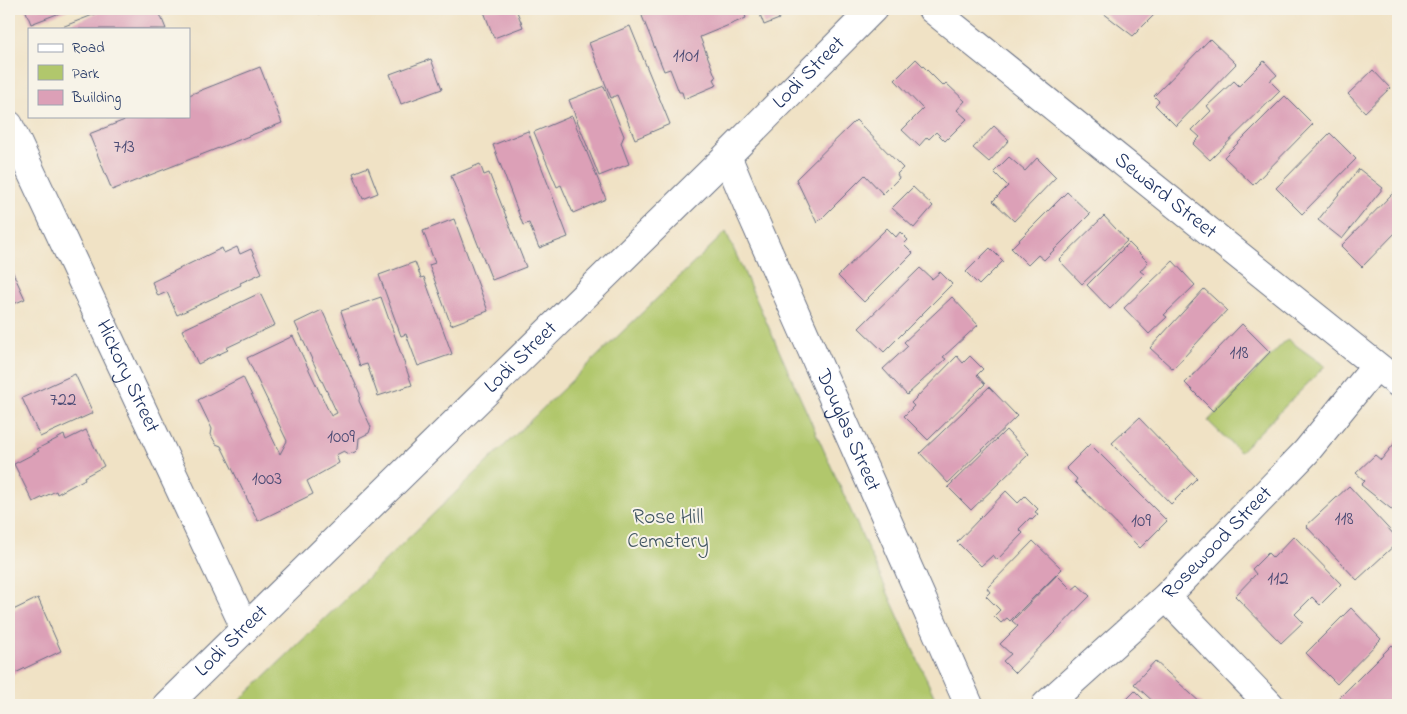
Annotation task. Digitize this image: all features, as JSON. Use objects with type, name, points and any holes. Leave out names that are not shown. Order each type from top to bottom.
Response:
[{"type":"street","name":"Lodi Street","points":[[167,705],[727,156],[874,9]]},
{"type":"street","name":"Seward Street","points":[[932,9],[1398,383]]},
{"type":"street","name":"Hickory Street","points":[[9,124],[246,628]]},
{"type":"street","name":"Douglas Street","points":[[727,156],[969,705]]},
{"type":"street","name":"Rosewood Street","points":[[1046,705],[1166,597],[1306,452],[1376,366]]},
{"type":"street","points":[[1166,597],[1270,705]]},
{"type":"green space","name":"Rose Hill Cemetery","points":[[726,232],[938,705],[235,705]]},
{"type":"green space","points":[[1287,339],[1325,366],[1240,452],[1208,421]]},
{"type":"building","points":[[25,9],[70,9],[31,24]]},
{"type":"building","points":[[108,9],[158,9],[166,28],[60,28]]},
{"type":"building","points":[[318,9],[332,9],[319,14]]},
{"type":"building","points":[[483,9],[516,9],[523,27],[494,38]]},
{"type":"building","points":[[643,9],[743,9],[746,18],[700,37],[717,85],[684,99],[682,92],[679,92],[670,69],[664,71],[642,16],[645,15]]},
{"type":"building","points":[[758,9],[787,9],[777,13],[779,19],[764,25]]},
{"type":"building","points":[[1098,9],[1158,9],[1159,10],[1133,36]]},
{"type":"building","points":[[630,26],[670,124],[635,139],[617,95],[611,98],[589,43]]},
{"type":"building","points":[[1210,39],[1236,64],[1176,126],[1155,105],[1159,101],[1154,96]]},
{"type":"building","points":[[431,59],[442,89],[401,104],[390,74]]},
{"type":"building","points":[[916,59],[943,86],[946,83],[965,101],[957,110],[967,119],[945,141],[936,132],[929,139],[927,137],[919,146],[902,130],[923,109],[895,80]]},
{"type":"building","points":[[1264,61],[1277,75],[1270,81],[1280,91],[1210,160],[1193,144],[1200,137],[1192,130],[1211,111],[1207,106],[1234,81],[1239,86]]},
{"type":"building","points":[[260,67],[282,123],[112,190],[89,134],[130,118],[190,118],[190,95]]},
{"type":"building","points":[[1373,70],[1390,88],[1365,112],[1348,94]]},
{"type":"building","points":[[604,86],[624,136],[621,143],[629,164],[599,176],[569,100]]},
{"type":"building","points":[[1285,96],[1313,124],[1253,185],[1224,157]]},
{"type":"building","points":[[572,116],[606,199],[573,213],[561,185],[557,187],[534,132]]},
{"type":"building","points":[[856,120],[903,168],[897,174],[899,178],[883,194],[865,175],[817,223],[796,179]]},
{"type":"building","points":[[994,126],[1009,140],[989,162],[973,148]]},
{"type":"building","points":[[528,131],[568,237],[539,248],[529,223],[523,225],[493,145]]},
{"type":"building","points":[[1330,133],[1356,159],[1302,214],[1276,188]]},
{"type":"building","points":[[1009,157],[1025,171],[1037,158],[1056,177],[1014,221],[993,201],[1008,186],[994,172]]},
{"type":"building","points":[[480,164],[484,175],[489,173],[526,267],[492,280],[451,176]]},
{"type":"building","points":[[368,167],[378,193],[363,199],[353,173]]},
{"type":"building","points":[[1359,169],[1383,188],[1342,239],[1318,220]]},
{"type":"building","points":[[913,187],[933,206],[914,228],[892,208]]},
{"type":"building","points":[[1395,191],[1398,193],[1398,230],[1362,267],[1341,246]]},
{"type":"building","points":[[1067,192],[1090,214],[1044,260],[1038,255],[1028,265],[1011,248]]},
{"type":"building","points":[[1104,216],[1127,241],[1082,284],[1059,260]]},
{"type":"building","points":[[454,219],[488,311],[451,325],[429,265],[435,263],[423,231]]},
{"type":"building","points":[[887,228],[896,237],[900,232],[908,240],[904,244],[913,253],[864,302],[838,276]]},
{"type":"building","points":[[1129,243],[1148,262],[1140,271],[1144,274],[1110,309],[1087,285]]},
{"type":"building","points":[[237,247],[240,254],[251,249],[262,273],[177,315],[167,292],[158,296],[152,282],[222,248],[224,253]]},
{"type":"building","points":[[990,248],[1003,261],[979,285],[966,272]]},
{"type":"building","points":[[1173,261],[1195,285],[1164,315],[1167,317],[1149,334],[1124,308]]},
{"type":"building","points":[[415,262],[421,278],[424,277],[452,354],[418,366],[406,334],[401,336],[379,275]]},
{"type":"building","points":[[9,264],[25,299],[9,306]]},
{"type":"building","points":[[920,268],[932,279],[940,272],[952,284],[884,352],[859,328]]},
{"type":"building","points":[[1204,289],[1227,310],[1173,369],[1150,348]]},
{"type":"building","points":[[260,293],[275,325],[226,348],[228,350],[198,364],[182,330]]},
{"type":"building","points":[[381,297],[412,385],[378,396],[367,364],[360,366],[341,311]]},
{"type":"building","points":[[952,297],[978,325],[943,357],[946,359],[907,395],[883,369],[908,346],[904,342]]},
{"type":"building","points":[[322,310],[360,394],[359,401],[371,427],[369,433],[359,438],[358,449],[355,452],[349,454],[344,451],[336,455],[339,463],[307,481],[313,494],[258,521],[221,446],[216,444],[211,435],[212,429],[198,400],[243,377],[280,454],[287,441],[247,358],[293,336],[331,416],[337,413],[295,323]]},
{"type":"building","points":[[1242,324],[1270,352],[1213,411],[1185,383]]},
{"type":"building","points":[[957,356],[963,363],[970,356],[983,369],[977,375],[985,384],[928,440],[904,416],[914,406],[911,403]]},
{"type":"building","points":[[75,374],[93,413],[40,437],[22,398]]},
{"type":"building","points":[[989,387],[1017,416],[948,483],[920,453]]},
{"type":"building","points":[[1139,418],[1197,478],[1171,504],[1112,443]]},
{"type":"building","points":[[86,430],[104,466],[57,494],[56,491],[33,502],[14,464],[64,435],[66,440]]},
{"type":"building","points":[[1006,430],[1029,454],[971,510],[948,487]]},
{"type":"building","points":[[1398,439],[1398,508],[1395,512],[1361,485],[1365,481],[1356,473],[1375,455],[1381,460]]},
{"type":"building","points":[[1090,444],[1167,521],[1140,548],[1075,482],[1077,479],[1066,468]]},
{"type":"building","points":[[1349,486],[1398,539],[1398,542],[1357,580],[1306,526]]},
{"type":"building","points":[[1006,491],[1018,503],[1025,496],[1038,509],[1035,512],[1038,514],[1032,520],[1030,518],[1019,529],[1023,533],[997,560],[993,555],[981,566],[957,542]]},
{"type":"building","points":[[1294,536],[1341,584],[1320,605],[1312,597],[1295,614],[1303,622],[1281,643],[1235,596],[1256,574],[1252,569],[1268,553],[1273,558]]},
{"type":"building","points":[[1033,541],[1062,569],[1010,621],[1007,618],[1001,623],[994,616],[1000,610],[986,596],[990,592],[987,588]]},
{"type":"building","points":[[1057,575],[1072,590],[1078,585],[1090,596],[1015,673],[1003,661],[1011,654],[1000,644],[1018,626],[1012,621]]},
{"type":"building","points":[[38,598],[61,651],[9,676],[9,612]]},
{"type":"building","points":[[1351,608],[1381,639],[1337,684],[1306,653]]},
{"type":"building","points":[[1392,645],[1398,651],[1398,701],[1394,705],[1346,705],[1339,698]]},
{"type":"building","points":[[1155,661],[1202,704],[1157,705],[1134,684]]},
{"type":"building","points":[[1135,691],[1149,705],[1121,705]]}]
